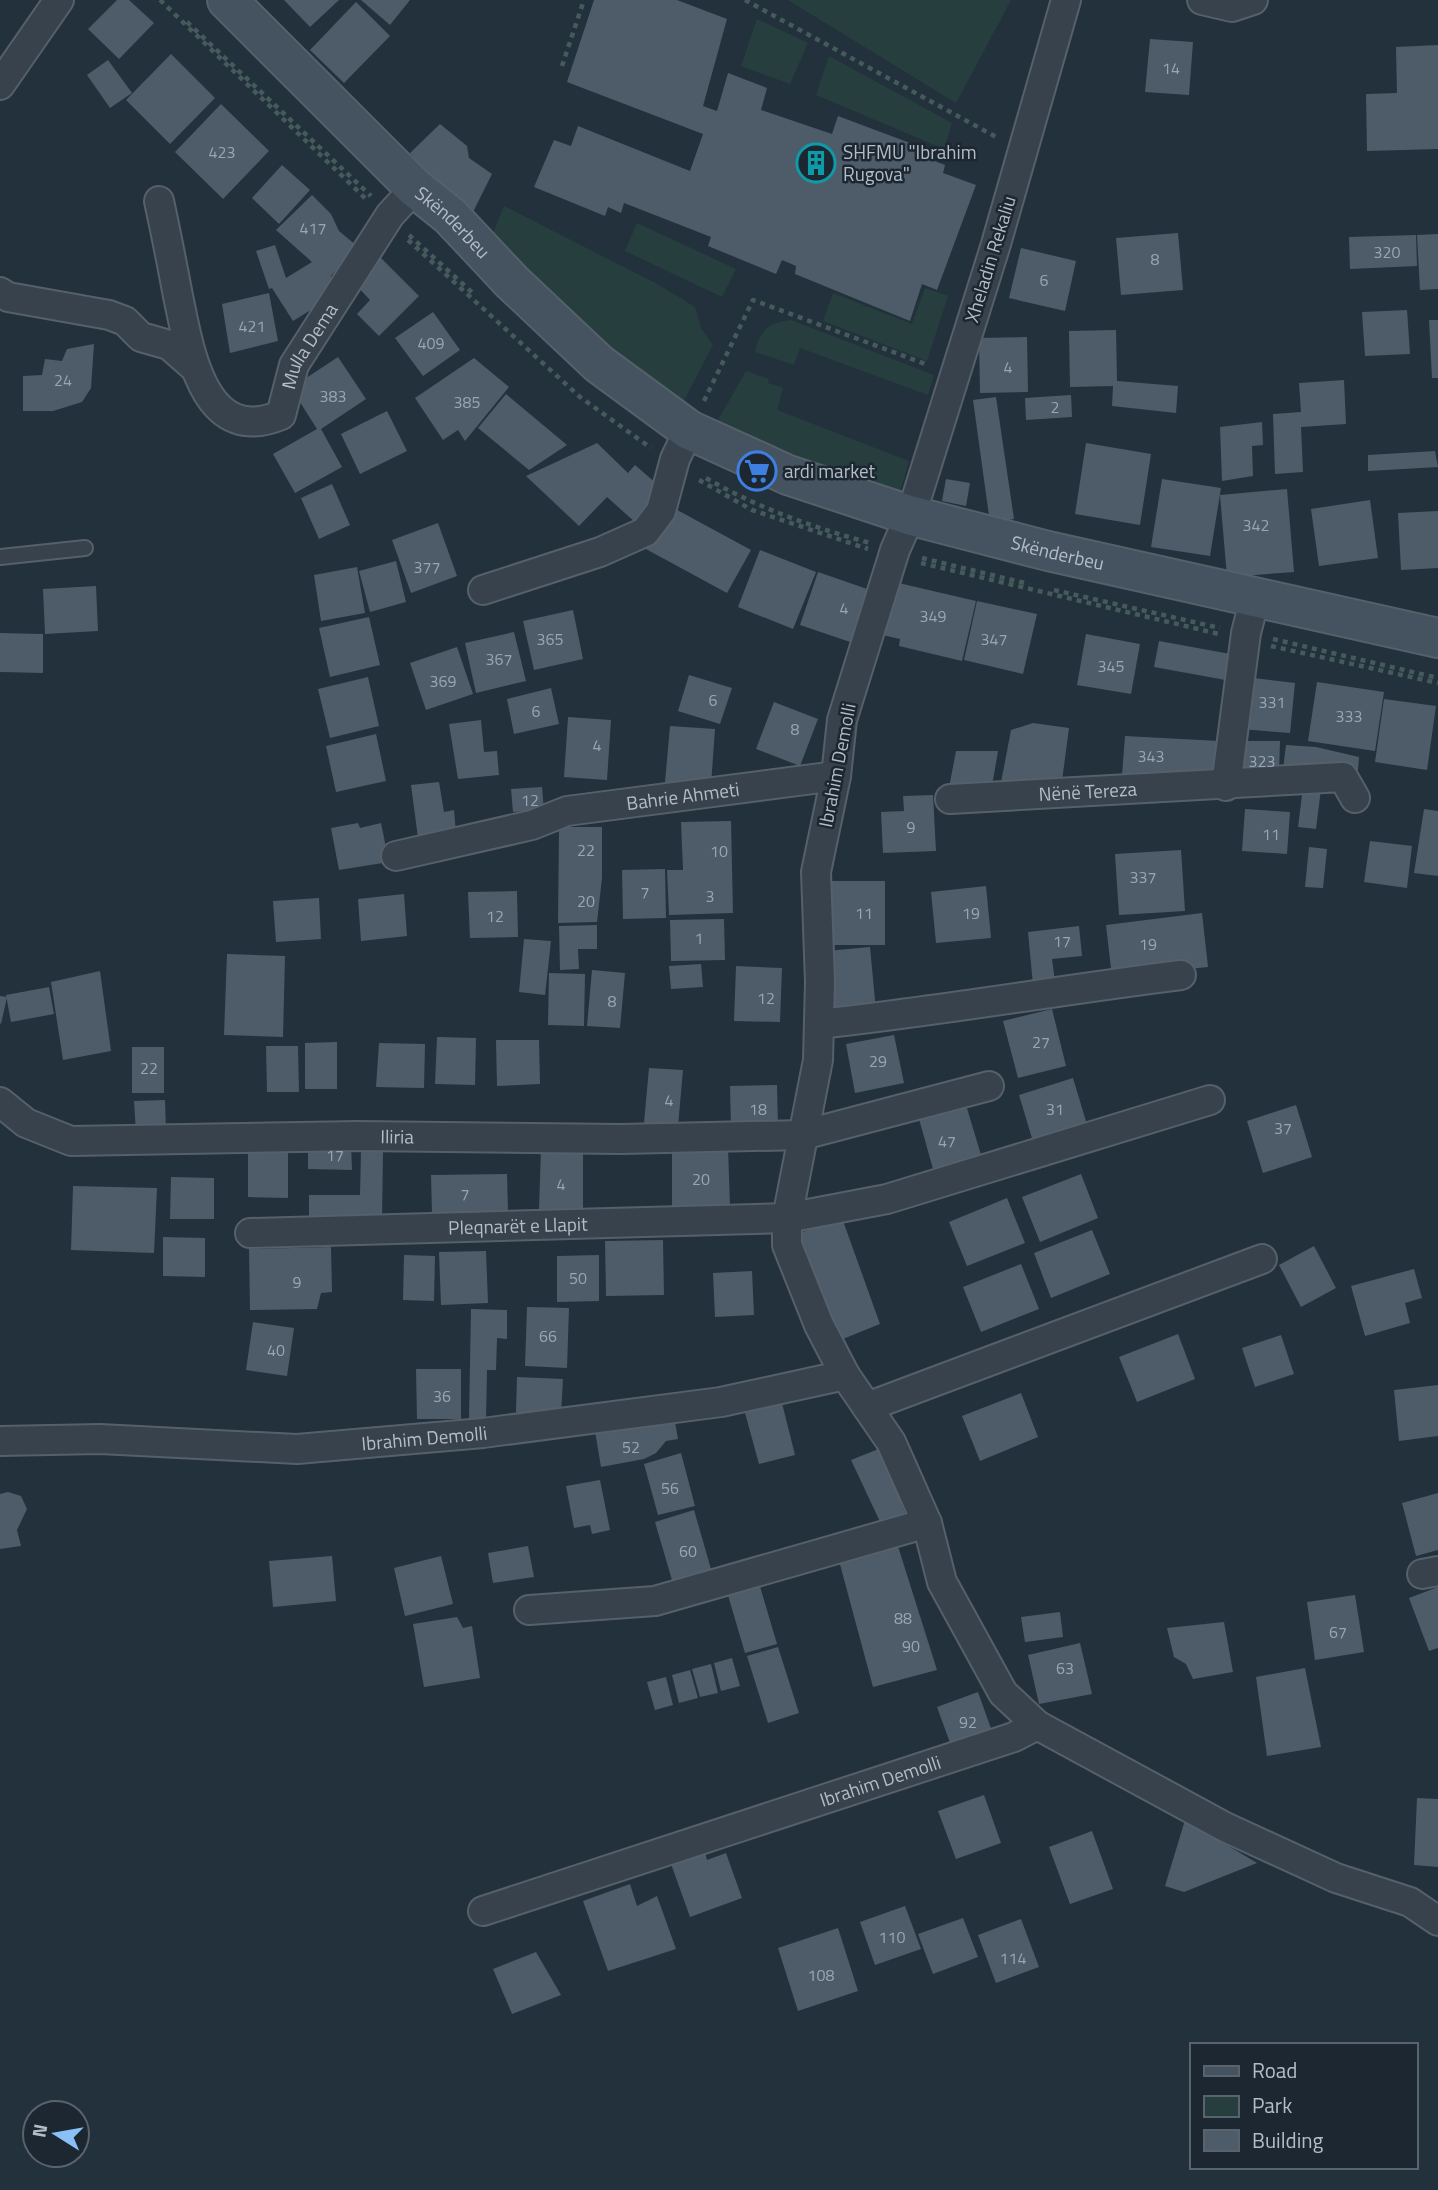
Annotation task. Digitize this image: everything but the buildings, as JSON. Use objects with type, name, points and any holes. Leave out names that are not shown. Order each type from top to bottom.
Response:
[{"type":"main road","name":"Skënderbeu","points":[[227,0],[415,188],[450,216],[512,282],[599,364],[689,430],[788,475],[909,515],[1438,638]]},
{"type":"street","points":[[0,85],[59,0]]},
{"type":"street","name":"Xheladin Rekaliu","points":[[909,515],[996,244],[1066,0]]},
{"type":"street","points":[[1202,0],[1232,7],[1253,0]]},
{"type":"street","name":"Mulla Dema","points":[[159,201],[194,367],[211,400],[229,415],[255,422],[281,415],[294,365],[390,215],[415,188]]},
{"type":"street","name":"Mulla Dema","points":[[0,292],[8,297],[125,321],[141,337],[169,345],[194,367]]},
{"type":"street","points":[[483,590],[600,552],[645,532],[661,511],[675,459],[689,430]]},
{"type":"street","name":"Ibrahim Demolli","points":[[909,515],[895,550],[842,720],[836,776],[816,872],[818,1060],[787,1218],[787,1245],[819,1325],[845,1375],[891,1442],[927,1523],[942,1582],[976,1649],[1003,1693],[1037,1726],[1225,1828],[1336,1878],[1410,1902],[1438,1921]]},
{"type":"street","points":[[1226,786],[1246,633],[1255,597]]},
{"type":"street","name":"Bahrie Ahmeti","points":[[396,856],[532,825],[567,811],[836,776]]},
{"type":"street","name":"Nënë Tereza","points":[[950,800],[1094,789],[1226,786],[1314,777],[1343,778],[1355,798]]},
{"type":"street","points":[[819,1024],[932,1012],[1073,988],[1181,975]]},
{"type":"street","points":[[803,1135],[989,1086]]},
{"type":"street","points":[[787,1218],[887,1199],[1210,1100]]},
{"type":"street","name":"Iliria","points":[[0,1102],[26,1123],[71,1141],[358,1136],[621,1139],[803,1135]]},
{"type":"street","name":"Pleqnarët e Llapit","points":[[250,1233],[787,1218]]},
{"type":"street","points":[[867,1407],[1262,1259]]},
{"type":"street","name":"Ibrahim Demolli","points":[[0,1441],[100,1439],[297,1449],[483,1433],[721,1402],[845,1375]]},
{"type":"street","points":[[529,1610],[655,1601],[927,1523]]},
{"type":"street","name":"Ibrahim Demolli","points":[[483,1911],[1014,1737],[1037,1726]]},
{"type":"lane","points":[[0,557],[85,548]]},
{"type":"path","points":[[562,66],[584,0]]},
{"type":"path","points":[[745,0],[1002,140]]},
{"type":"path","points":[[689,430],[753,300],[931,366],[935,354]]},
{"type":"green space","points":[[788,0],[1011,0],[956,103]]},
{"type":"green space","points":[[757,19],[808,43],[790,84],[741,66]]},
{"type":"green space","points":[[829,56],[952,123],[944,149],[816,95]]},
{"type":"green space","points":[[504,206],[659,285],[695,307],[701,328],[713,345],[680,408],[486,250]]},
{"type":"green space","points":[[637,223],[736,269],[722,297],[625,251]]},
{"type":"green space","points":[[925,288],[948,296],[927,361],[823,321],[833,293],[912,324]]},
{"type":"green space","points":[[791,320],[934,375],[928,395],[800,348],[794,365],[755,352],[767,328]]},
{"type":"green space","points":[[746,371],[769,379],[768,383],[783,388],[777,410],[909,461],[897,502],[715,425]]},
{"type":"place","name":"SHFMU \"Ibrahim Rugova\"","points":[[816,163]]},
{"type":"place","name":"ardi market","points":[[757,471]]}]
